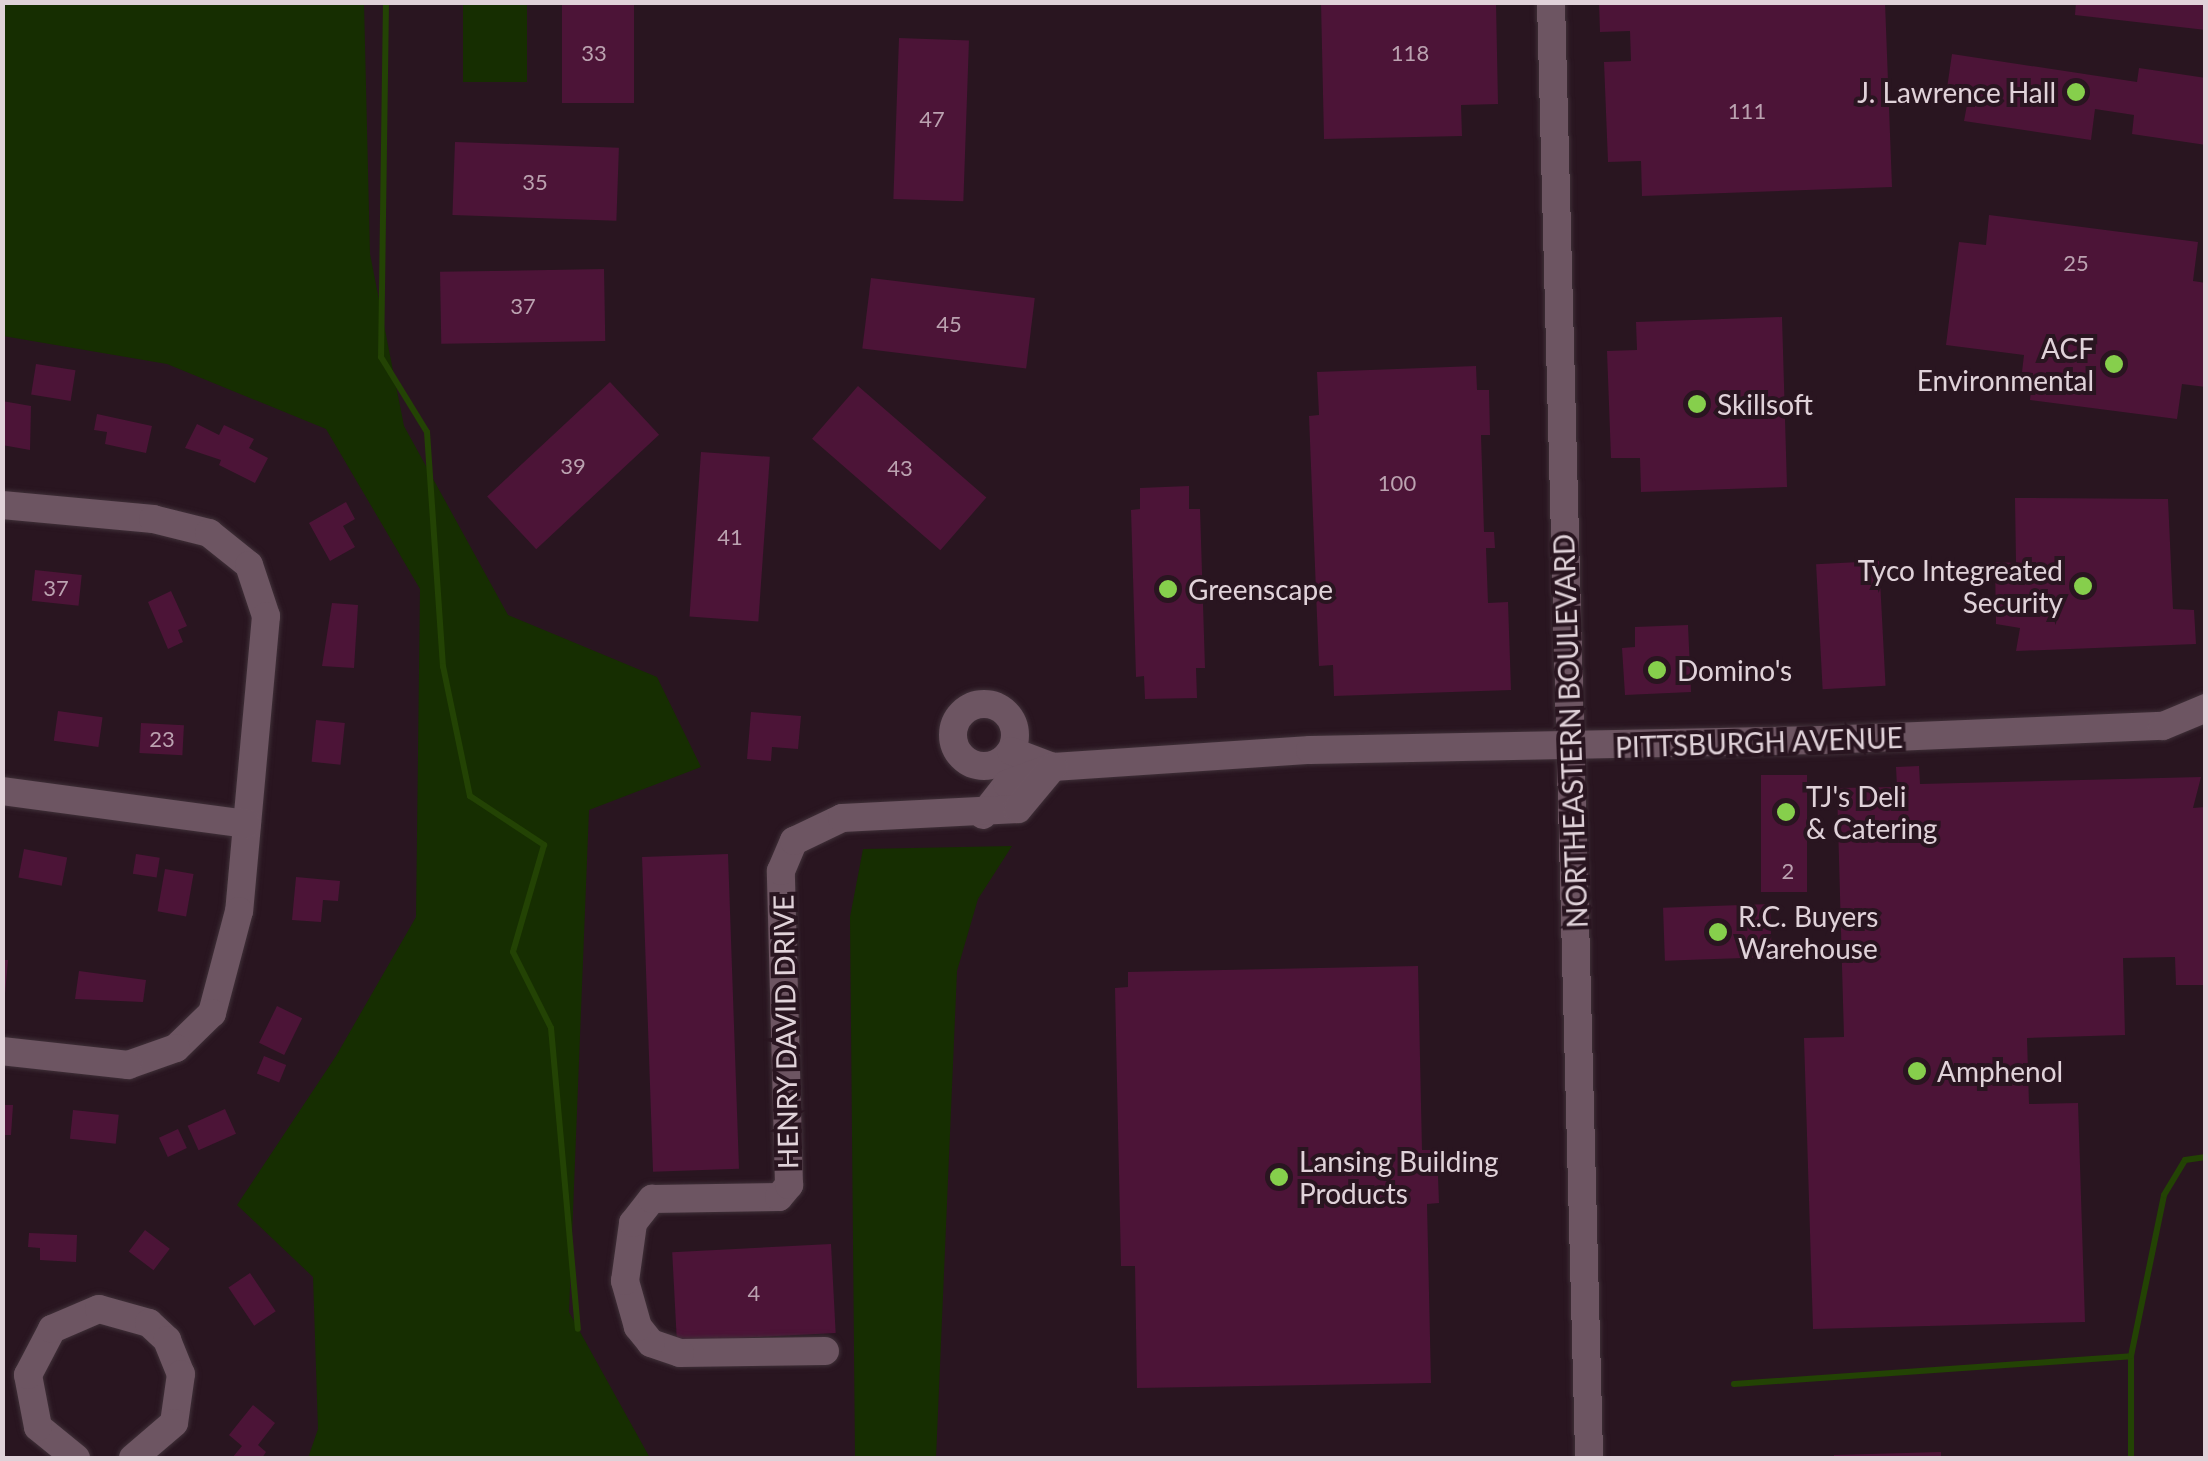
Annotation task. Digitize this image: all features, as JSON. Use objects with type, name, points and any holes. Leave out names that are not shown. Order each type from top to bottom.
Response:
[{"type":"street","name":"NORTHEASTERN BOULEVARD","points":[[1550,2],[1589,1458]]},
{"type":"street","points":[[2,505],[184,523],[209,532],[248,565],[266,616],[231,959],[212,1013],[176,1048],[128,1065],[2,1050]]},
{"type":"street","name":"PITTSBURGH AVENUE","points":[[1011,752],[1053,767],[1234,753],[2163,726],[2206,708]]},
{"type":"street","name":"HENRY DAVID DRIVE","points":[[825,1351],[680,1353],[650,1343],[630,1307],[624,1281],[633,1223],[652,1200],[779,1197],[788,1186],[781,871],[794,841],[842,818],[1018,810],[1053,767]]},
{"type":"street","points":[[2,791],[246,824]]},
{"type":"street","points":[[69,1457],[32,1415],[30,1362],[62,1321],[112,1309],[159,1331],[182,1374],[174,1423],[134,1458]]},
{"type":"green space","points":[[2,3],[364,3],[370,254],[404,426],[508,615],[657,677],[701,767],[589,810],[569,1312],[650,1458],[308,1458],[318,1429],[313,1277],[237,1205],[336,1056],[416,917],[420,589],[326,429],[167,364],[3,336]]},
{"type":"green space","points":[[463,3],[527,3],[527,82],[463,82]]},
{"type":"green space","points":[[1012,846],[978,899],[957,971],[936,1458],[855,1458],[850,917],[863,849]]},
{"type":"building","points":[[562,2],[634,2],[634,103],[562,103]]},
{"type":"building","points":[[1321,2],[1496,2],[1498,104],[1461,105],[1462,136],[1324,139]]},
{"type":"building","points":[[1599,2],[1885,2],[1892,187],[1642,196],[1641,161],[1608,162],[1604,62],[1631,61],[1630,31],[1600,32]]},
{"type":"building","points":[[2076,2],[2206,2],[2206,30],[2075,15]]},
{"type":"building","points":[[899,38],[969,40],[963,201],[893,199]]},
{"type":"building","name":"J. Lawrence Hall","points":[[1952,54],[2137,82],[2139,68],[2206,78],[2206,145],[2132,134],[2134,115],[2095,109],[2091,140],[1964,121],[1967,105],[1945,102]]},
{"type":"building","points":[[455,142],[619,148],[616,221],[452,215]]},
{"type":"building","points":[[1989,215],[2198,242],[2193,281],[2206,283],[2206,387],[2182,384],[2177,419],[2030,400],[2033,373],[2022,372],[2024,355],[1946,345],[1959,242],[1986,245]]},
{"type":"building","points":[[604,269],[605,341],[441,344],[440,272]]},
{"type":"building","points":[[871,278],[1035,298],[1026,369],[862,348]]},
{"type":"building","name":"Skillsoft","points":[[1782,317],[1787,487],[1641,492],[1640,458],[1611,458],[1607,351],[1637,350],[1636,322]]},
{"type":"building","points":[[36,364],[76,370],[71,401],[31,395]]},
{"type":"building","points":[[1476,366],[1477,390],[1489,390],[1490,435],[1481,435],[1484,532],[1494,532],[1495,548],[1486,548],[1488,603],[1508,602],[1511,690],[1334,696],[1333,665],[1319,666],[1309,416],[1319,415],[1317,372]]},
{"type":"building","points":[[610,382],[659,435],[536,549],[487,497]]},
{"type":"building","points":[[858,386],[986,498],[940,550],[812,439]]},
{"type":"building","points":[[2,401],[31,406],[30,450],[2,445]]},
{"type":"building","points":[[97,414],[152,426],[146,453],[105,444],[107,432],[94,430]]},
{"type":"building","points":[[197,424],[219,435],[224,425],[254,439],[249,448],[268,458],[255,483],[219,465],[221,460],[185,448]]},
{"type":"building","points":[[701,452],[770,457],[758,621],[689,617]]},
{"type":"building","name":"Greenscape","points":[[1189,486],[1189,509],[1200,509],[1205,668],[1196,668],[1197,698],[1145,699],[1144,676],[1136,677],[1131,510],[1140,509],[1140,488]]},
{"type":"building","name":"Tyco Integreated Security","points":[[2015,498],[2168,499],[2173,609],[2194,610],[2196,644],[2016,651],[2020,628],[1996,624],[1995,562],[2016,563]]},
{"type":"building","points":[[346,502],[355,519],[343,526],[355,547],[330,561],[309,523]]},
{"type":"building","points":[[1879,561],[1886,686],[1823,689],[1816,564]]},
{"type":"building","points":[[35,570],[82,575],[79,606],[32,601]]},
{"type":"building","points":[[171,591],[187,626],[178,630],[183,642],[168,649],[148,602]]},
{"type":"building","points":[[332,603],[358,605],[354,668],[322,666]]},
{"type":"building","name":"Domino's","points":[[1688,625],[1691,692],[1625,695],[1622,648],[1635,647],[1635,627]]},
{"type":"building","points":[[58,711],[103,717],[98,747],[54,741]]},
{"type":"building","points":[[751,712],[801,716],[798,749],[772,747],[771,761],[747,759]]},
{"type":"building","points":[[316,720],[345,723],[340,765],[312,762]]},
{"type":"building","points":[[141,723],[184,725],[182,755],[139,753]]},
{"type":"building","name":"Amphenol","points":[[1919,766],[1920,784],[2201,777],[2193,808],[2206,807],[2206,985],[2176,985],[2175,957],[2123,958],[2125,1035],[2027,1038],[2029,1104],[2078,1103],[2085,1322],[1813,1329],[1804,1038],[1844,1037],[1837,788],[1897,787],[1896,767]]},
{"type":"building","name":"TJ's Deli & Catering","points":[[1761,775],[1807,775],[1807,892],[1761,892]]},
{"type":"building","points":[[24,849],[67,857],[62,886],[18,877]]},
{"type":"building","points":[[136,854],[160,858],[157,878],[133,874]]},
{"type":"building","points":[[728,854],[739,1169],[653,1172],[642,857]]},
{"type":"building","points":[[165,869],[194,874],[186,916],[158,911]]},
{"type":"building","points":[[296,877],[340,881],[338,901],[323,900],[321,922],[292,920]]},
{"type":"building","name":"R.C. Buyers Warehouse","points":[[1770,904],[1772,957],[1665,961],[1663,908]]},
{"type":"building","points":[[2,960],[8,960],[5,994],[2,993]]},
{"type":"building","name":"Lansing Building Products","points":[[1418,966],[1422,1150],[1437,1150],[1439,1203],[1427,1204],[1431,1383],[1137,1388],[1135,1266],[1121,1266],[1115,988],[1128,987],[1128,972]]},
{"type":"building","points":[[79,971],[146,980],[143,1002],[75,999]]},
{"type":"building","points":[[277,1006],[302,1018],[284,1055],[259,1043]]},
{"type":"building","points":[[264,1056],[286,1065],[279,1083],[257,1074]]},
{"type":"building","points":[[2,1105],[13,1105],[11,1135],[2,1135]]},
{"type":"building","points":[[225,1109],[236,1134],[199,1150],[188,1126]]},
{"type":"building","points":[[73,1110],[119,1115],[116,1144],[70,1139]]},
{"type":"building","points":[[178,1129],[187,1148],[168,1157],[159,1138]]},
{"type":"building","points":[[145,1230],[170,1249],[154,1270],[129,1252]]},
{"type":"building","points":[[29,1233],[77,1235],[76,1262],[40,1260],[40,1248],[28,1247]]},
{"type":"building","points":[[831,1244],[836,1333],[677,1341],[672,1252]]},
{"type":"building","points":[[250,1273],[276,1311],[254,1326],[228,1288]]},
{"type":"building","points":[[253,1405],[275,1423],[258,1445],[266,1452],[262,1458],[232,1458],[242,1446],[229,1435]]},
{"type":"building","points":[[1941,1452],[1941,1458],[1834,1458],[1834,1455]]},
{"type":"waterway","points":[[386,2],[381,357],[427,432],[443,666],[470,796],[544,845],[513,952],[551,1028],[578,1329]]},
{"type":"waterway","points":[[2131,1458],[2131,1356],[2164,1195],[2185,1160],[2206,1157]]},
{"type":"waterway","points":[[1734,1384],[2131,1356]]},
{"type":"place","name":"J. Lawrence Hall","points":[[2076,92]]},
{"type":"place","name":"ACF Environmental","points":[[2114,364]]},
{"type":"place","name":"Skillsoft","points":[[1697,404]]},
{"type":"place","name":"Tyco Integreated Security","points":[[2083,586]]},
{"type":"place","name":"Greenscape","points":[[1168,589]]},
{"type":"place","name":"Domino's","points":[[1657,670]]},
{"type":"place","name":"TJ's Deli & Catering","points":[[1786,812]]},
{"type":"place","name":"R.C. Buyers Warehouse","points":[[1718,932]]},
{"type":"place","name":"Amphenol","points":[[1917,1071]]},
{"type":"place","name":"Lansing Building Products","points":[[1279,1177]]}]
